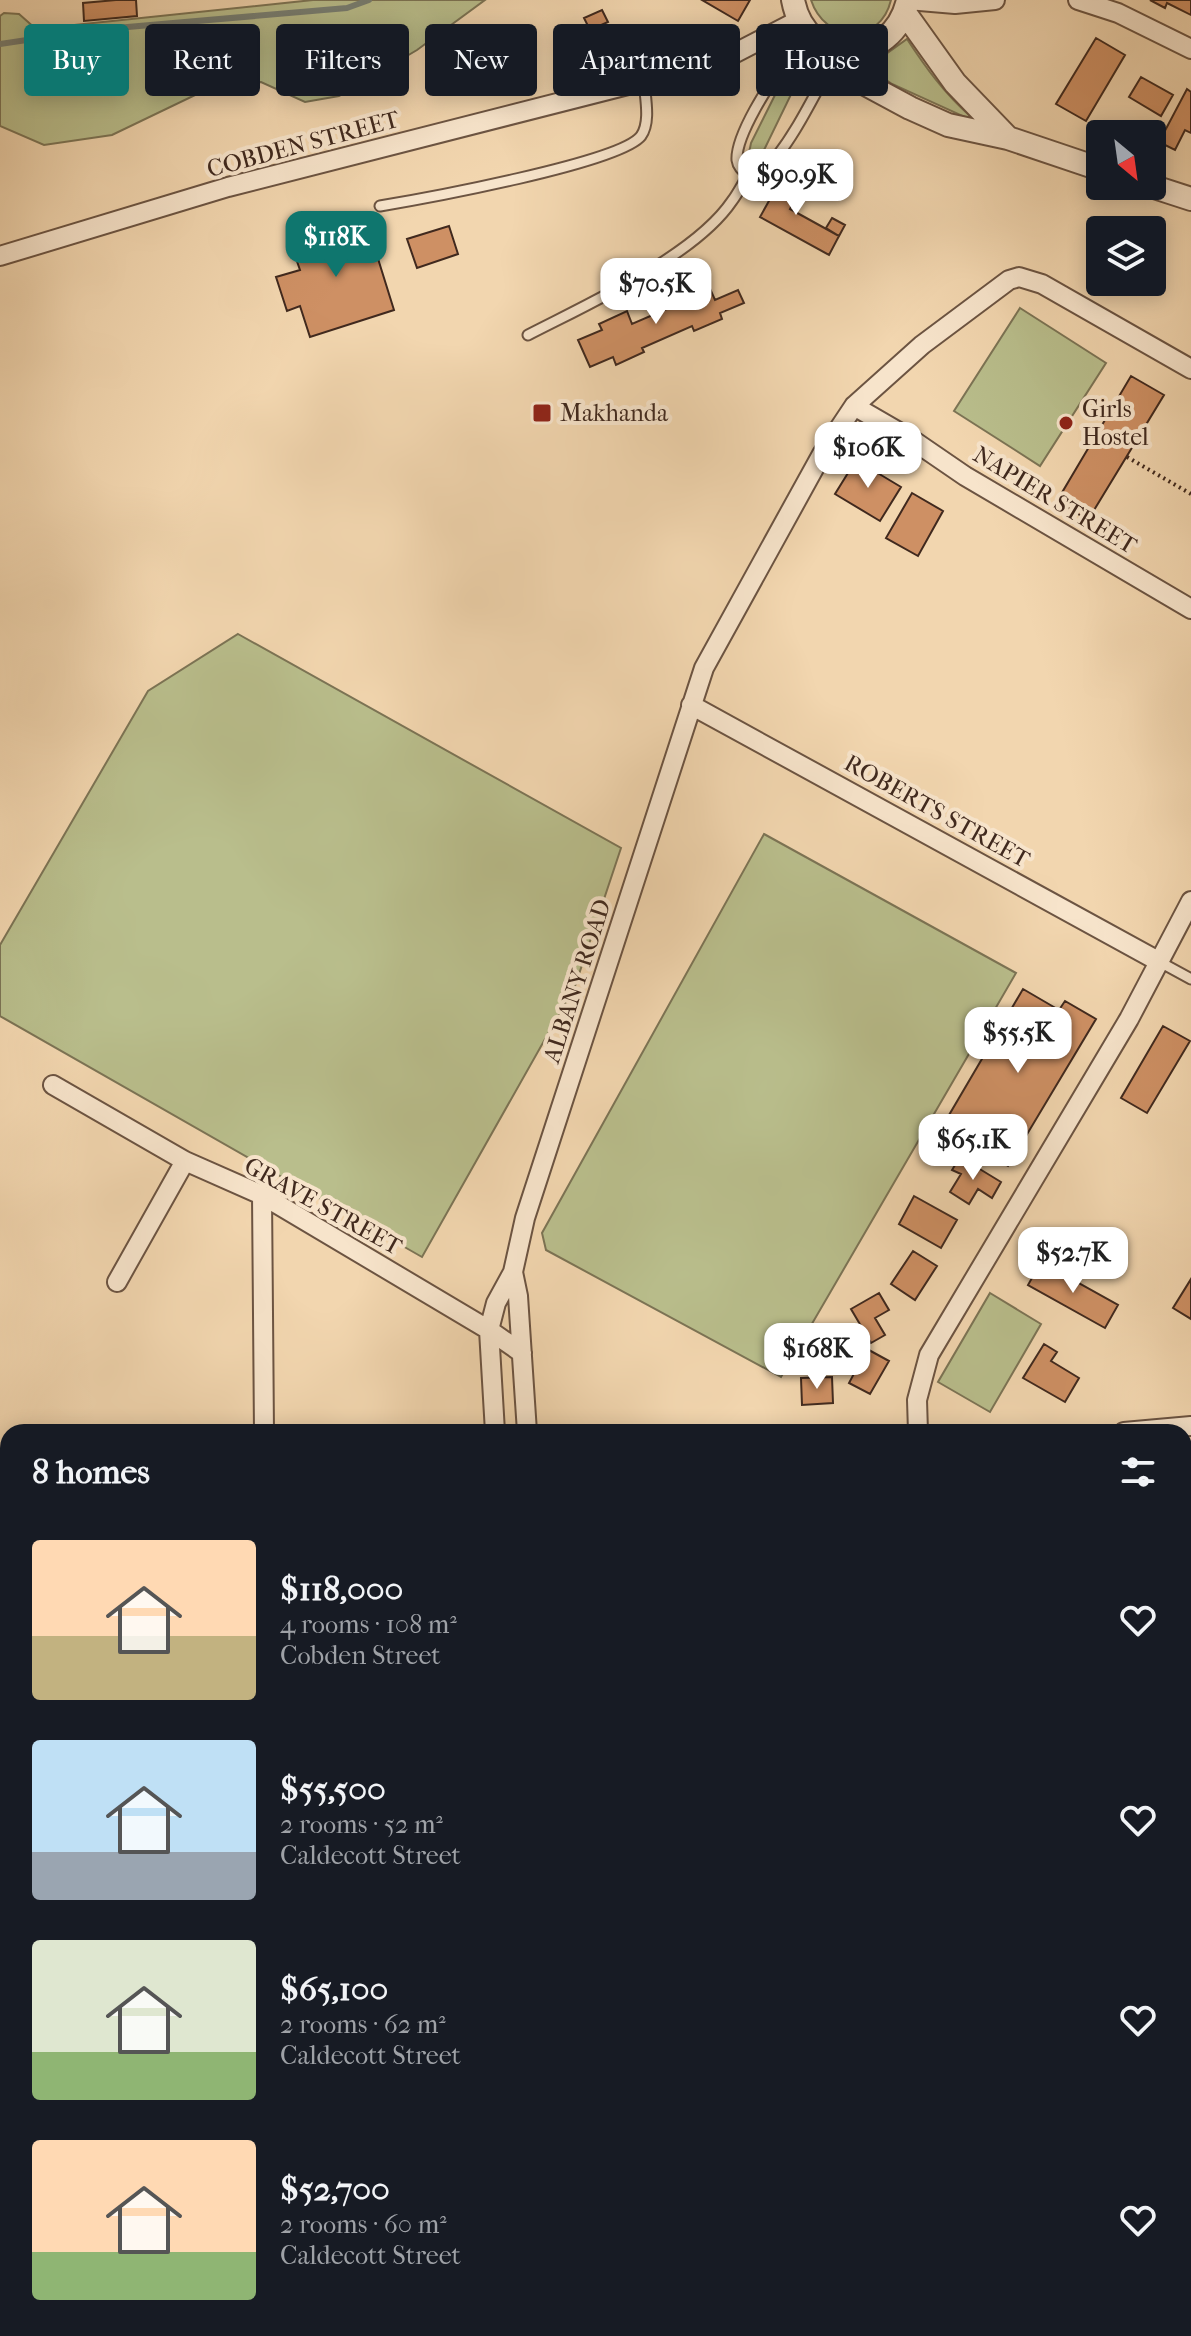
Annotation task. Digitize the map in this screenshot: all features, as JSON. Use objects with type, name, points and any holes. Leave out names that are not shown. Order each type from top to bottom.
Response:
[{"type":"street","points":[[907,5],[995,0]]},
{"type":"street","points":[[1078,0],[1118,13],[1191,49]]},
{"type":"street","points":[[888,37],[896,29],[907,5]]},
{"type":"street","points":[[907,5],[955,83],[1008,138]]},
{"type":"street","name":"COBDEN STREET","points":[[740,50],[799,17]]},
{"type":"street","name":"COBDEN STREET","points":[[0,256],[228,187],[585,96]]},
{"type":"street","points":[[887,96],[948,125],[1008,138],[1086,164]]},
{"type":"street","points":[[1166,191],[1191,199]]},
{"type":"street","name":"ALBANY ROAD","points":[[495,1424],[489,1330],[496,1303],[513,1272],[525,1218],[691,705],[704,668],[822,454],[854,406],[922,345],[1009,280],[1019,277],[1042,284],[1191,369]]},
{"type":"street","name":"NAPIER STREET","points":[[854,406],[911,439],[965,476],[1191,609]]},
{"type":"street","name":"ROBERTS STREET","points":[[691,705],[1158,961]]},
{"type":"street","points":[[918,1424],[917,1400],[929,1355],[1129,1019],[1191,901]]},
{"type":"street","name":"GRAVE STREET","points":[[53,1085],[185,1161],[262,1195],[489,1330],[522,1353]]},
{"type":"street","points":[[117,1282],[185,1161]]},
{"type":"street","points":[[262,1195],[264,1424]]},
{"type":"street","name":"ALBANY ROAD","points":[[513,1272],[518,1296],[526,1424]]},
{"type":"lane","points":[[799,17],[742,136],[737,157],[739,167],[748,175],[765,169],[815,96]]},
{"type":"lane","points":[[380,206],[449,194],[569,166],[628,146],[640,137],[645,127],[644,96]]},
{"type":"lane","points":[[528,335],[633,281],[697,237],[731,203],[748,175]]},
{"type":"lane","points":[[1158,961],[1191,979]]},
{"type":"path","points":[[1127,457],[1191,494]]},
{"type":"green space","points":[[313,0],[485,0],[452,24],[425,24],[425,44],[409,55],[409,24],[276,24],[276,89],[260,82],[260,24],[145,24],[145,96],[193,96],[112,135],[44,145],[0,126],[0,16],[4,13],[19,14],[30,24],[24,24],[24,96],[129,96],[129,24],[84,24]]},
{"type":"green space","points":[[811,0],[891,0],[885,15],[877,24],[827,24]]},
{"type":"green space","points":[[907,39],[936,80],[970,116],[969,119],[888,81],[888,52]]},
{"type":"green space","points":[[292,96],[339,96],[305,102]]},
{"type":"green space","points":[[774,96],[790,96],[765,148],[759,158],[752,161],[749,153]]},
{"type":"green space","points":[[1020,308],[1106,363],[1040,466],[954,411]]},
{"type":"green space","points":[[238,634],[621,848],[575,986],[422,1257],[0,1016],[0,945],[148,691]]},
{"type":"green space","points":[[764,834],[1016,973],[781,1377],[546,1250],[542,1233]]},
{"type":"green space","points":[[990,1293],[1041,1324],[990,1412],[938,1382]]},
{"type":"building","points":[[136,0],[137,16],[84,21],[83,3]]},
{"type":"building","points":[[702,0],[750,0],[738,21]]},
{"type":"building","points":[[1150,0],[1191,0],[1191,15],[1167,3],[1165,8]]},
{"type":"building","points":[[602,10],[608,22],[587,24],[584,18]]},
{"type":"building","points":[[1096,38],[1125,55],[1086,121],[1056,104]]},
{"type":"building","points":[[1141,77],[1173,95],[1161,116],[1129,97]]},
{"type":"building","points":[[1187,89],[1191,92],[1191,133],[1185,130],[1175,150],[1166,146],[1166,129]]},
{"type":"building","points":[[784,174],[803,184],[790,209],[839,236],[829,255],[760,217]]},
{"type":"building","points":[[365,217],[394,310],[310,337],[300,306],[287,311],[276,277],[300,270],[290,241]]},
{"type":"building","points":[[832,218],[845,225],[839,236],[826,228]]},
{"type":"building","points":[[449,226],[458,254],[417,268],[407,239]]},
{"type":"building","points":[[707,282],[715,300],[738,290],[744,303],[720,313],[722,319],[694,331],[692,326],[642,348],[644,352],[616,365],[613,357],[590,367],[578,340],[602,330],[599,324],[627,311],[632,324],[683,302],[679,294]]},
{"type":"building","points":[[1131,376],[1164,395],[1088,520],[1057,501]]},
{"type":"building","points":[[856,460],[901,487],[880,521],[835,494]]},
{"type":"building","points":[[912,493],[943,511],[918,556],[886,538]]},
{"type":"building","points":[[1023,989],[1059,1010],[1065,1001],[1096,1019],[1008,1166],[942,1127]]},
{"type":"building","points":[[1163,1026],[1190,1041],[1147,1113],[1121,1098]]},
{"type":"building","points":[[960,1157],[1001,1182],[992,1198],[978,1189],[969,1204],[950,1192],[961,1174],[952,1170]]},
{"type":"building","points":[[914,1196],[957,1220],[941,1248],[899,1224]]},
{"type":"building","points":[[913,1251],[937,1266],[915,1300],[891,1284]]},
{"type":"building","points":[[1041,1262],[1118,1305],[1105,1328],[1028,1285]]},
{"type":"building","points":[[1191,1279],[1191,1319],[1173,1308]]},
{"type":"building","points":[[879,1293],[889,1310],[875,1318],[885,1335],[871,1343],[851,1309]]},
{"type":"building","points":[[1044,1344],[1057,1352],[1051,1361],[1079,1378],[1065,1402],[1023,1378]]},
{"type":"building","points":[[867,1349],[889,1361],[870,1394],[849,1383]]},
{"type":"building","points":[[832,1377],[833,1403],[802,1405],[801,1378]]},
{"type":"waterway","points":[[0,44],[93,30],[347,8],[369,0]]},
{"type":"place","name":"Makhanda","points":[[542,413]]},
{"type":"place","name":"Girls Hostel","points":[[1066,423]]}]
